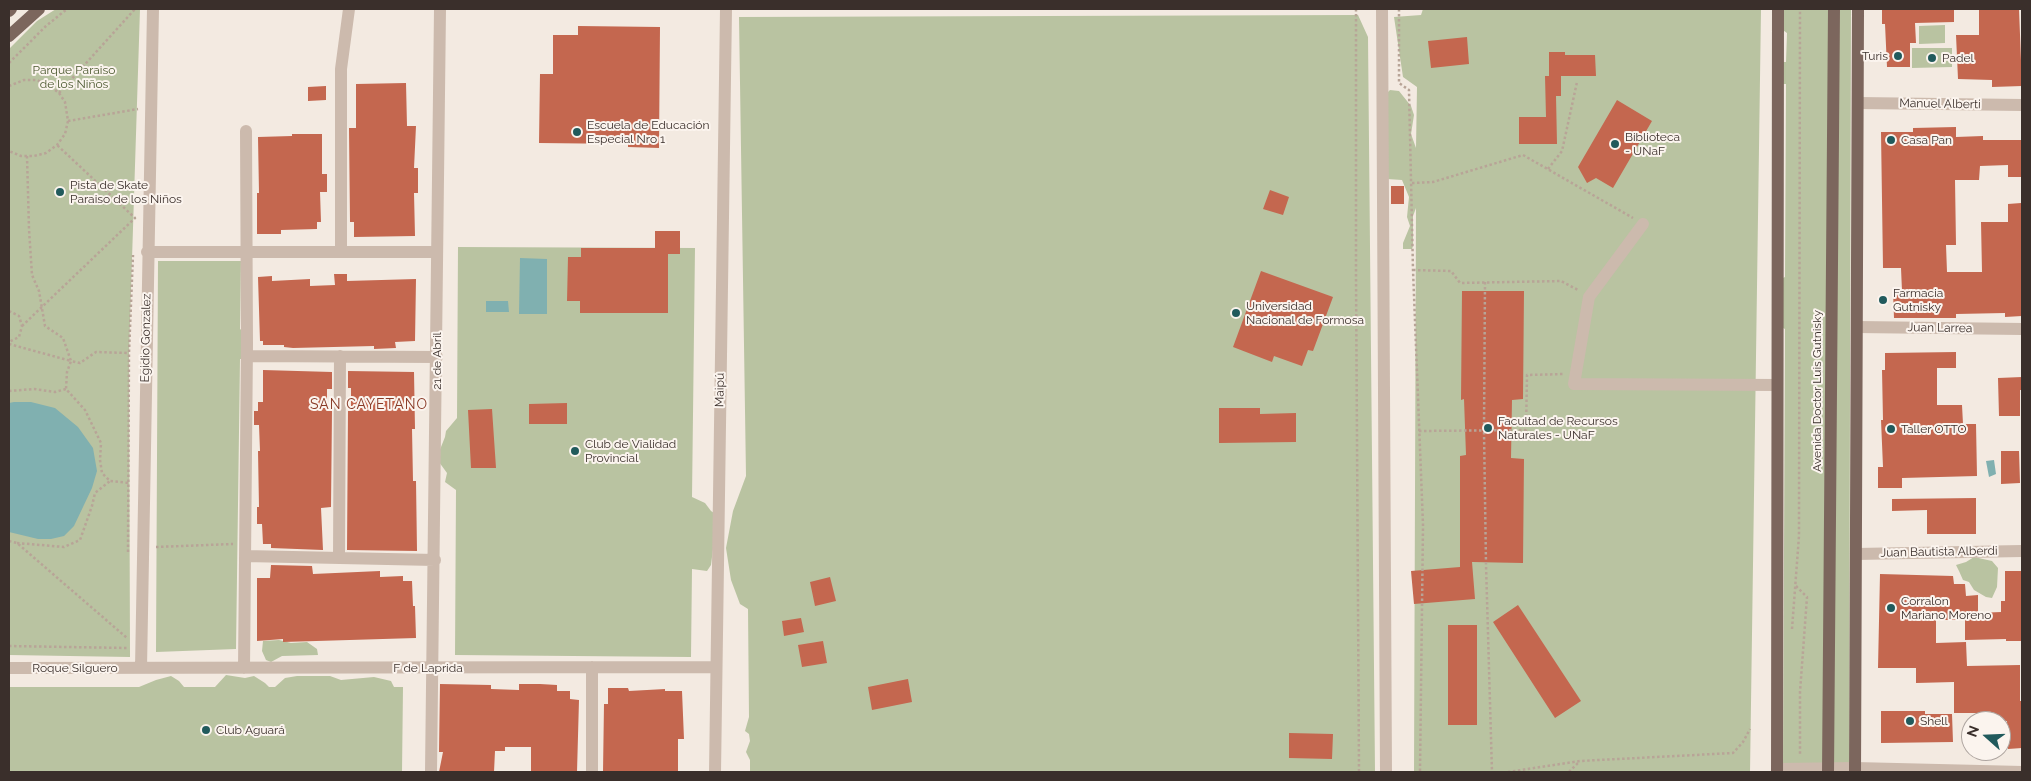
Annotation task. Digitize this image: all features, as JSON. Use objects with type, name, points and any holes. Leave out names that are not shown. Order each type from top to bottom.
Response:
[{"type":"main road","points":[[9,36],[38,9]]},
{"type":"main road","points":[[1777,771],[1778,9]]},
{"type":"main road","name":"Avenida Doctor Luis Gutnisky","points":[[1828,771],[1834,9]]},
{"type":"main road","points":[[1855,770],[1858,9]]},
{"type":"street","name":"Egidio Gonzalez","points":[[141,668],[153,9]]},
{"type":"street","points":[[341,252],[341,69],[349,9]]},
{"type":"street","name":"21 de Abril","points":[[431,772],[440,9]]},
{"type":"street","name":"Maipú","points":[[715,772],[715,667],[726,9]]},
{"type":"street","points":[[1382,9],[1386,772]]},
{"type":"street","name":"Manuel Alberti","points":[[1858,103],[2022,106]]},
{"type":"street","points":[[244,668],[247,356],[246,131]]},
{"type":"street","points":[[1643,224],[1589,297],[1574,384],[1777,385]]},
{"type":"street","points":[[148,252],[437,252]]},
{"type":"street","name":"Juan Larrea","points":[[1857,327],[2022,329]]},
{"type":"street","points":[[247,356],[437,357]]},
{"type":"street","points":[[339,557],[340,356]]},
{"type":"street","points":[[245,550],[339,557],[434,560]]},
{"type":"street","name":"Juan Bautista Alberdi","points":[[1856,554],[2022,551]]},
{"type":"street","points":[[592,667],[592,772]]},
{"type":"street","name":"F de Laprida","points":[[141,668],[715,667]]},
{"type":"street","name":"Roque Silguero","points":[[9,668],[141,668]]},
{"type":"street","points":[[1777,771],[1800,769],[1828,771],[2022,772]]},
{"type":"path","points":[[9,63],[46,26],[67,9]]},
{"type":"path","points":[[59,93],[135,9]]},
{"type":"path","points":[[1356,9],[1359,772]]},
{"type":"path","points":[[1400,9],[1399,82],[1409,90],[1413,270],[1423,525],[1420,772]]},
{"type":"path","points":[[1791,636],[1799,536],[1800,9]]},
{"type":"path","points":[[9,86],[24,80],[37,80],[49,84],[59,93],[68,111],[65,134],[57,145],[46,153],[34,156],[21,156],[9,150]]},
{"type":"path","points":[[1548,169],[1562,151],[1577,82]]},
{"type":"path","points":[[68,122],[138,109]]},
{"type":"path","points":[[9,343],[18,337],[22,326],[135,218],[57,145]]},
{"type":"path","points":[[1411,183],[1433,182],[1523,155],[1643,224]]},
{"type":"path","points":[[27,156],[32,275],[39,291],[45,326],[63,338],[71,361],[66,389],[85,410],[98,436],[101,443],[100,460],[102,473],[110,481],[129,483]]},
{"type":"path","points":[[1413,270],[1451,271],[1460,283],[1561,280],[1589,297]]},
{"type":"path","points":[[1485,282],[1484,431],[1492,772]]},
{"type":"path","points":[[9,311],[18,316],[22,326]]},
{"type":"path","points":[[9,343],[80,363],[96,352],[129,353]]},
{"type":"path","points":[[9,391],[34,389],[55,392],[66,389]]},
{"type":"path","points":[[1419,431],[1512,430]]},
{"type":"path","points":[[9,541],[64,547],[80,540],[95,494],[110,481]]},
{"type":"path","points":[[17,543],[127,638]]},
{"type":"path","points":[[143,547],[245,550]]},
{"type":"path","points":[[1796,586],[1807,597],[1800,692],[1800,769]]},
{"type":"path","points":[[9,646],[141,648]]},
{"type":"path","points":[[1508,772],[1580,761],[1733,753],[1743,742],[1750,730]]},
{"type":"path","points":[[1570,772],[1580,761]]},
{"type":"green space","name":"Parque Paraiso de los Niños","points":[[56,9],[140,9],[129,353],[130,657],[9,655],[9,49],[37,21]]},
{"type":"green space","points":[[1423,9],[1761,9],[1750,772],[1414,772],[1416,208],[1413,216],[1413,246],[1412,249],[1403,249],[1403,243],[1410,226],[1407,217],[1409,197],[1402,180],[1387,179],[1388,92],[1390,90],[1399,91],[1411,106],[1414,115],[1411,134],[1416,148],[1417,87],[1403,77],[1394,17],[1421,15]]},
{"type":"green space","points":[[1780,9],[1851,9],[1849,772],[1783,772],[1785,329],[1783,328],[1783,278],[1785,277],[1786,84],[1783,84],[1779,62],[1786,62],[1787,33],[1780,28]]},
{"type":"green space","name":"Universidad Nacional de Formosa","points":[[1358,15],[1368,37],[1375,772],[750,772],[750,760],[746,752],[750,741],[749,734],[745,731],[749,717],[748,609],[740,604],[731,580],[726,548],[733,511],[746,476],[739,17]]},
{"type":"green space","name":"Padel","points":[[1945,25],[1945,43],[1919,44],[1919,26]]},
{"type":"green space","name":"Padel","points":[[1912,48],[1952,48],[1952,67],[1912,68]]},
{"type":"green space","name":"Club de Vialidad Provincial","points":[[458,247],[695,248],[692,497],[705,503],[711,511],[722,518],[714,541],[711,565],[707,571],[692,569],[691,657],[455,655],[456,490],[445,482],[447,473],[439,462],[439,452],[446,431],[457,418]]},
{"type":"green space","points":[[158,261],[241,261],[240,329],[244,332],[242,359],[240,359],[236,649],[156,652]]},
{"type":"green space","points":[[1974,557],[1992,561],[1998,568],[1997,587],[1992,598],[1986,597],[1974,590],[1969,582],[1963,580],[1956,565]]},
{"type":"green space","points":[[279,640],[291,643],[307,642],[317,649],[318,655],[282,656],[271,662],[266,660],[262,651],[263,641]]},
{"type":"green space","name":"Club Aguará","points":[[226,675],[245,678],[254,676],[269,687],[275,687],[285,678],[330,676],[341,680],[374,677],[391,681],[394,687],[403,687],[402,772],[9,772],[9,687],[139,687],[171,676],[184,687],[215,687]]},
{"type":"water","points":[[520,258],[547,259],[547,314],[519,314]]},
{"type":"water","points":[[486,301],[508,301],[509,312],[486,312]]},
{"type":"water","points":[[31,402],[55,408],[78,427],[93,448],[97,471],[92,488],[74,526],[64,536],[38,539],[9,532],[9,403]]},
{"type":"water","points":[[1994,460],[1996,474],[1989,477],[1986,461]]},
{"type":"building","points":[[1882,9],[1954,9],[1954,22],[1915,23],[1916,43],[1910,43],[1910,67],[1887,67],[1885,24],[1882,24]]},
{"type":"building","points":[[2019,9],[2022,86],[1992,87],[1992,80],[1958,79],[1956,35],[1979,35],[1979,10]]},
{"type":"building","points":[[578,26],[660,27],[659,148],[628,147],[628,144],[539,143],[540,74],[553,74],[553,35],[578,35]]},
{"type":"building","points":[[1467,37],[1469,64],[1431,68],[1428,41]]},
{"type":"building","points":[[1549,52],[1565,52],[1565,55],[1595,55],[1596,76],[1561,76],[1561,96],[1556,96],[1557,144],[1519,144],[1519,117],[1546,117],[1545,76],[1549,76]]},
{"type":"building","points":[[406,83],[407,126],[416,126],[414,168],[418,168],[418,193],[414,193],[415,236],[354,237],[354,222],[350,222],[349,128],[356,128],[356,84]]},
{"type":"building","points":[[326,86],[326,100],[308,101],[308,87]]},
{"type":"building","name":"Biblioteca - UNaF","points":[[1617,100],[1652,121],[1613,188],[1596,178],[1587,183],[1578,167]]},
{"type":"building","points":[[1956,127],[1956,137],[1983,136],[1983,140],[2022,140],[2022,177],[2008,177],[2008,165],[1980,166],[1979,180],[1955,180],[1956,245],[1946,245],[1947,272],[1982,272],[1981,222],[2008,222],[2008,204],[2021,203],[2022,316],[2005,317],[2005,313],[1956,314],[1956,318],[1894,318],[1893,291],[1902,291],[1901,268],[1883,268],[1881,132],[1913,132],[1913,128]]},
{"type":"building","points":[[292,134],[322,134],[322,174],[327,174],[327,192],[320,192],[321,222],[317,222],[317,229],[281,230],[281,234],[257,234],[257,193],[259,193],[258,137],[292,136]]},
{"type":"building","points":[[1391,186],[1404,186],[1404,204],[1391,204]]},
{"type":"building","points":[[1270,190],[1289,197],[1283,215],[1263,209]]},
{"type":"building","points":[[655,231],[680,231],[680,254],[668,254],[668,313],[580,313],[580,301],[567,301],[568,257],[581,257],[581,248],[655,248]]},
{"type":"building","points":[[1261,271],[1333,297],[1313,351],[1308,350],[1302,366],[1274,356],[1272,362],[1233,347]]},
{"type":"building","points":[[334,274],[347,274],[347,281],[416,279],[415,341],[395,342],[396,348],[374,349],[374,346],[293,348],[284,347],[284,345],[263,345],[263,341],[260,341],[258,277],[272,276],[272,281],[310,279],[310,286],[335,285]]},
{"type":"building","name":"Facultad de Recursos Naturales - UNaF","points":[[1462,291],[1524,291],[1523,399],[1512,400],[1511,458],[1524,459],[1523,563],[1472,562],[1475,599],[1414,604],[1411,571],[1460,567],[1460,456],[1466,455],[1464,399],[1461,400]]},
{"type":"building","points":[[1956,352],[1956,368],[1937,368],[1937,405],[1962,405],[1963,424],[1976,424],[1977,476],[1902,478],[1902,488],[1878,488],[1878,467],[1883,467],[1881,420],[1883,420],[1882,370],[1885,370],[1885,353]]},
{"type":"building","points":[[263,370],[332,372],[332,389],[327,389],[327,411],[332,411],[331,507],[321,508],[323,550],[271,548],[271,544],[263,544],[262,524],[257,524],[257,507],[259,507],[258,451],[260,451],[259,425],[254,425],[254,411],[258,411],[258,402],[263,402]]},
{"type":"building","points":[[348,371],[414,372],[415,429],[412,429],[413,481],[416,481],[417,551],[347,550],[348,411],[351,411],[351,388],[348,388]]},
{"type":"building","points":[[2022,377],[2020,416],[1999,416],[1998,378]]},
{"type":"building","points":[[567,403],[567,424],[529,424],[529,404]]},
{"type":"building","points":[[1219,408],[1260,408],[1260,414],[1296,413],[1296,442],[1219,443]]},
{"type":"building","points":[[492,409],[496,468],[471,468],[468,410]]},
{"type":"building","points":[[2001,451],[2019,451],[2020,483],[2001,484]]},
{"type":"building","points":[[1976,498],[1976,534],[1927,534],[1927,510],[1892,511],[1892,499]]},
{"type":"building","points":[[271,565],[312,566],[313,574],[380,571],[380,577],[403,576],[403,581],[412,581],[416,638],[283,642],[283,639],[257,641],[257,578],[270,578]]},
{"type":"building","points":[[2005,571],[2022,571],[2022,641],[2006,641],[2006,639],[1965,640],[1965,620],[1936,620],[1936,643],[1966,642],[1967,666],[2020,665],[2022,748],[2011,749],[2011,711],[1961,711],[1961,713],[1954,713],[1954,682],[1916,683],[1916,668],[1878,668],[1880,574],[1953,576],[1954,584],[1965,584],[1966,596],[1978,595],[1978,613],[2001,612],[2001,601],[2005,601]]},
{"type":"building","points":[[830,577],[836,601],[815,606],[810,582]]},
{"type":"building","points":[[1518,605],[1581,701],[1555,718],[1493,622]]},
{"type":"building","points":[[801,618],[804,632],[784,636],[782,621]]},
{"type":"building","points":[[1448,625],[1477,625],[1477,725],[1448,725]]},
{"type":"building","points":[[823,641],[827,663],[802,667],[798,645]]},
{"type":"building","points":[[908,679],[912,702],[872,710],[868,687]]},
{"type":"building","points":[[440,684],[491,685],[491,689],[519,690],[519,684],[540,684],[557,685],[557,691],[570,691],[570,699],[579,700],[577,772],[531,772],[531,747],[505,747],[505,751],[495,751],[494,772],[439,772],[443,752],[439,752]]},
{"type":"building","points":[[608,688],[628,688],[629,691],[665,689],[665,691],[682,691],[684,739],[678,739],[678,772],[603,772],[604,704],[608,704]]},
{"type":"building","points":[[1881,711],[1925,711],[1925,714],[1952,714],[1953,742],[1881,743]]},
{"type":"building","points":[[1289,733],[1333,734],[1332,759],[1289,758]]},
{"type":"place","name":"Turis","points":[[1898,56]]},
{"type":"place","name":"Padel","points":[[1932,58]]},
{"type":"place","name":"Escuela de Educación Especial Nro 1","points":[[577,132]]},
{"type":"place","name":"Casa Pan","points":[[1891,140]]},
{"type":"place","name":"Biblioteca - UNaF","points":[[1615,144]]},
{"type":"place","name":"Pista de Skate Paraiso de los Niños","points":[[60,192]]},
{"type":"place","name":"Farmacia Gutnisky","points":[[1883,300]]},
{"type":"place","name":"Universidad Nacional de Formosa","points":[[1236,313]]},
{"type":"place","name":"Facultad de Recursos Naturales - UNaF","points":[[1488,428]]},
{"type":"place","name":"Taller OTTO","points":[[1891,429]]},
{"type":"place","name":"Club de Vialidad Provincial","points":[[575,451]]},
{"type":"place","name":"Corralon Mariano Moreno","points":[[1891,608]]},
{"type":"place","name":"Shell","points":[[1910,721]]},
{"type":"place","name":"Club Aguará","points":[[206,730]]},
{"type":"district","name":"SAN CAYETANO","points":[[369,405]]}]
